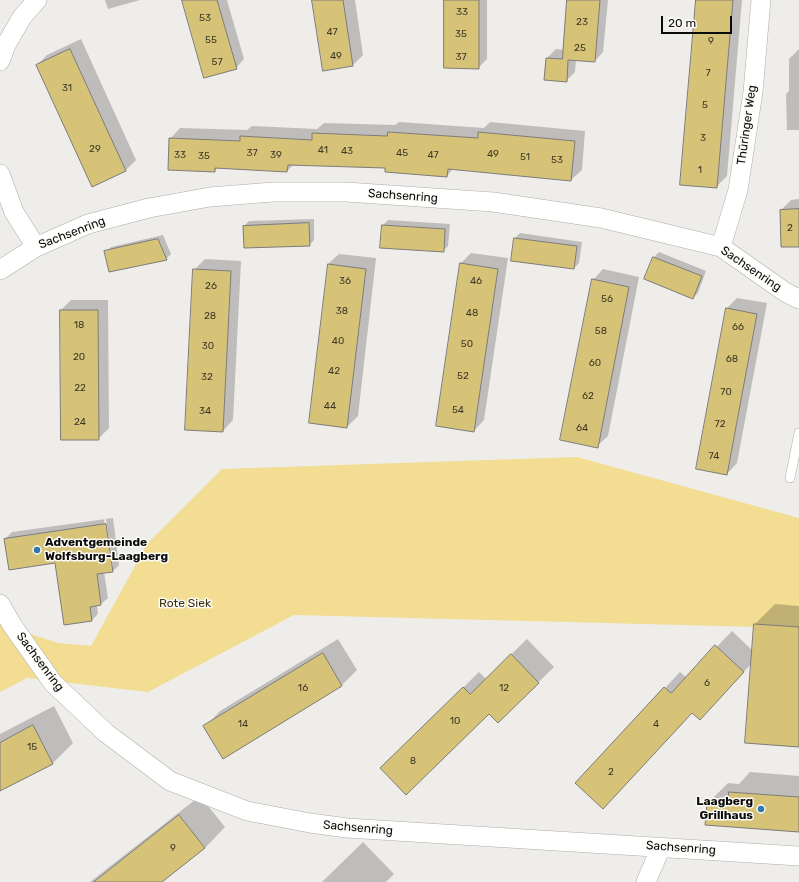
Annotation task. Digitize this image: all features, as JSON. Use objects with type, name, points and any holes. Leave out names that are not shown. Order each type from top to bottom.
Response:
[{"type":"street","points":[[0,61],[6,45],[22,17],[37,0]]},
{"type":"street","name":"Thüringer Weg","points":[[721,247],[738,190],[753,92],[761,0]]},
{"type":"street","points":[[0,174],[14,212],[36,247]]},
{"type":"street","name":"Sachsenring","points":[[0,270],[36,247],[88,224],[149,208],[210,198],[273,192],[346,192],[493,202],[601,218],[721,247],[785,292],[799,299]]},
{"type":"street","name":"Sachsenring","points":[[0,604],[12,625],[53,683],[106,733],[170,781],[248,811],[310,823],[347,828],[799,856]]},
{"type":"street","points":[[646,882],[661,847]]},
{"type":"lane","points":[[790,478],[799,433]]},
{"type":"green space","name":"Rote Siek","points":[[577,457],[799,518],[799,628],[294,615],[148,692],[27,678],[0,692],[0,624],[58,643],[91,646],[147,544],[222,469]]},
{"type":"building","points":[[182,0],[217,0],[237,69],[204,78]]},
{"type":"building","points":[[312,0],[343,0],[353,66],[323,71]]},
{"type":"building","points":[[444,0],[479,0],[479,69],[444,68]]},
{"type":"building","points":[[567,0],[600,0],[595,62],[568,60],[567,82],[544,80],[546,58],[562,59]]},
{"type":"building","points":[[696,0],[733,0],[717,188],[680,185]]},
{"type":"building","points":[[70,49],[126,171],[92,187],[36,65]]},
{"type":"building","points":[[388,132],[478,138],[478,132],[575,141],[571,181],[448,169],[447,177],[385,172],[385,168],[288,165],[287,172],[215,168],[215,172],[168,170],[169,138],[240,141],[240,136],[312,140],[312,133],[387,136]]},
{"type":"building","points":[[799,209],[799,247],[781,247],[780,210]]},
{"type":"building","points":[[309,223],[310,246],[244,248],[243,226]]},
{"type":"building","points":[[382,225],[445,229],[444,252],[380,248]]},
{"type":"building","points":[[514,238],[577,246],[574,269],[511,261]]},
{"type":"building","points":[[158,239],[167,260],[109,272],[104,251]]},
{"type":"building","points":[[653,257],[702,276],[693,299],[644,279]]},
{"type":"building","points":[[460,263],[498,269],[474,432],[436,426]]},
{"type":"building","points":[[328,264],[366,269],[347,428],[309,423]]},
{"type":"building","points":[[193,269],[231,271],[223,432],[185,430]]},
{"type":"building","points":[[592,279],[629,287],[598,448],[560,440]]},
{"type":"building","points":[[726,308],[757,314],[727,475],[696,469]]},
{"type":"building","points":[[60,310],[98,310],[99,440],[61,440]]},
{"type":"building","points":[[106,524],[113,572],[97,574],[101,605],[90,607],[92,621],[64,625],[55,563],[9,570],[4,539]]},
{"type":"building","points":[[754,624],[799,627],[799,747],[745,743]]},
{"type":"building","points":[[715,645],[744,672],[700,720],[692,713],[603,809],[575,783],[664,687],[671,693]]},
{"type":"building","points":[[323,653],[342,686],[223,759],[203,726]]},
{"type":"building","points":[[511,654],[539,683],[498,723],[489,714],[406,795],[380,768],[463,687],[470,694]]},
{"type":"building","points":[[33,725],[53,764],[0,791],[0,743]]},
{"type":"building","points":[[729,792],[799,797],[799,832],[705,825],[707,803],[728,804]]},
{"type":"building","points":[[179,815],[205,848],[162,882],[94,882]]},
{"type":"place","name":"Adventgemeinde Wolfsburg-Laagberg","points":[[37,550]]},
{"type":"place","name":"Laagberg Grillhaus","points":[[761,809]]}]
